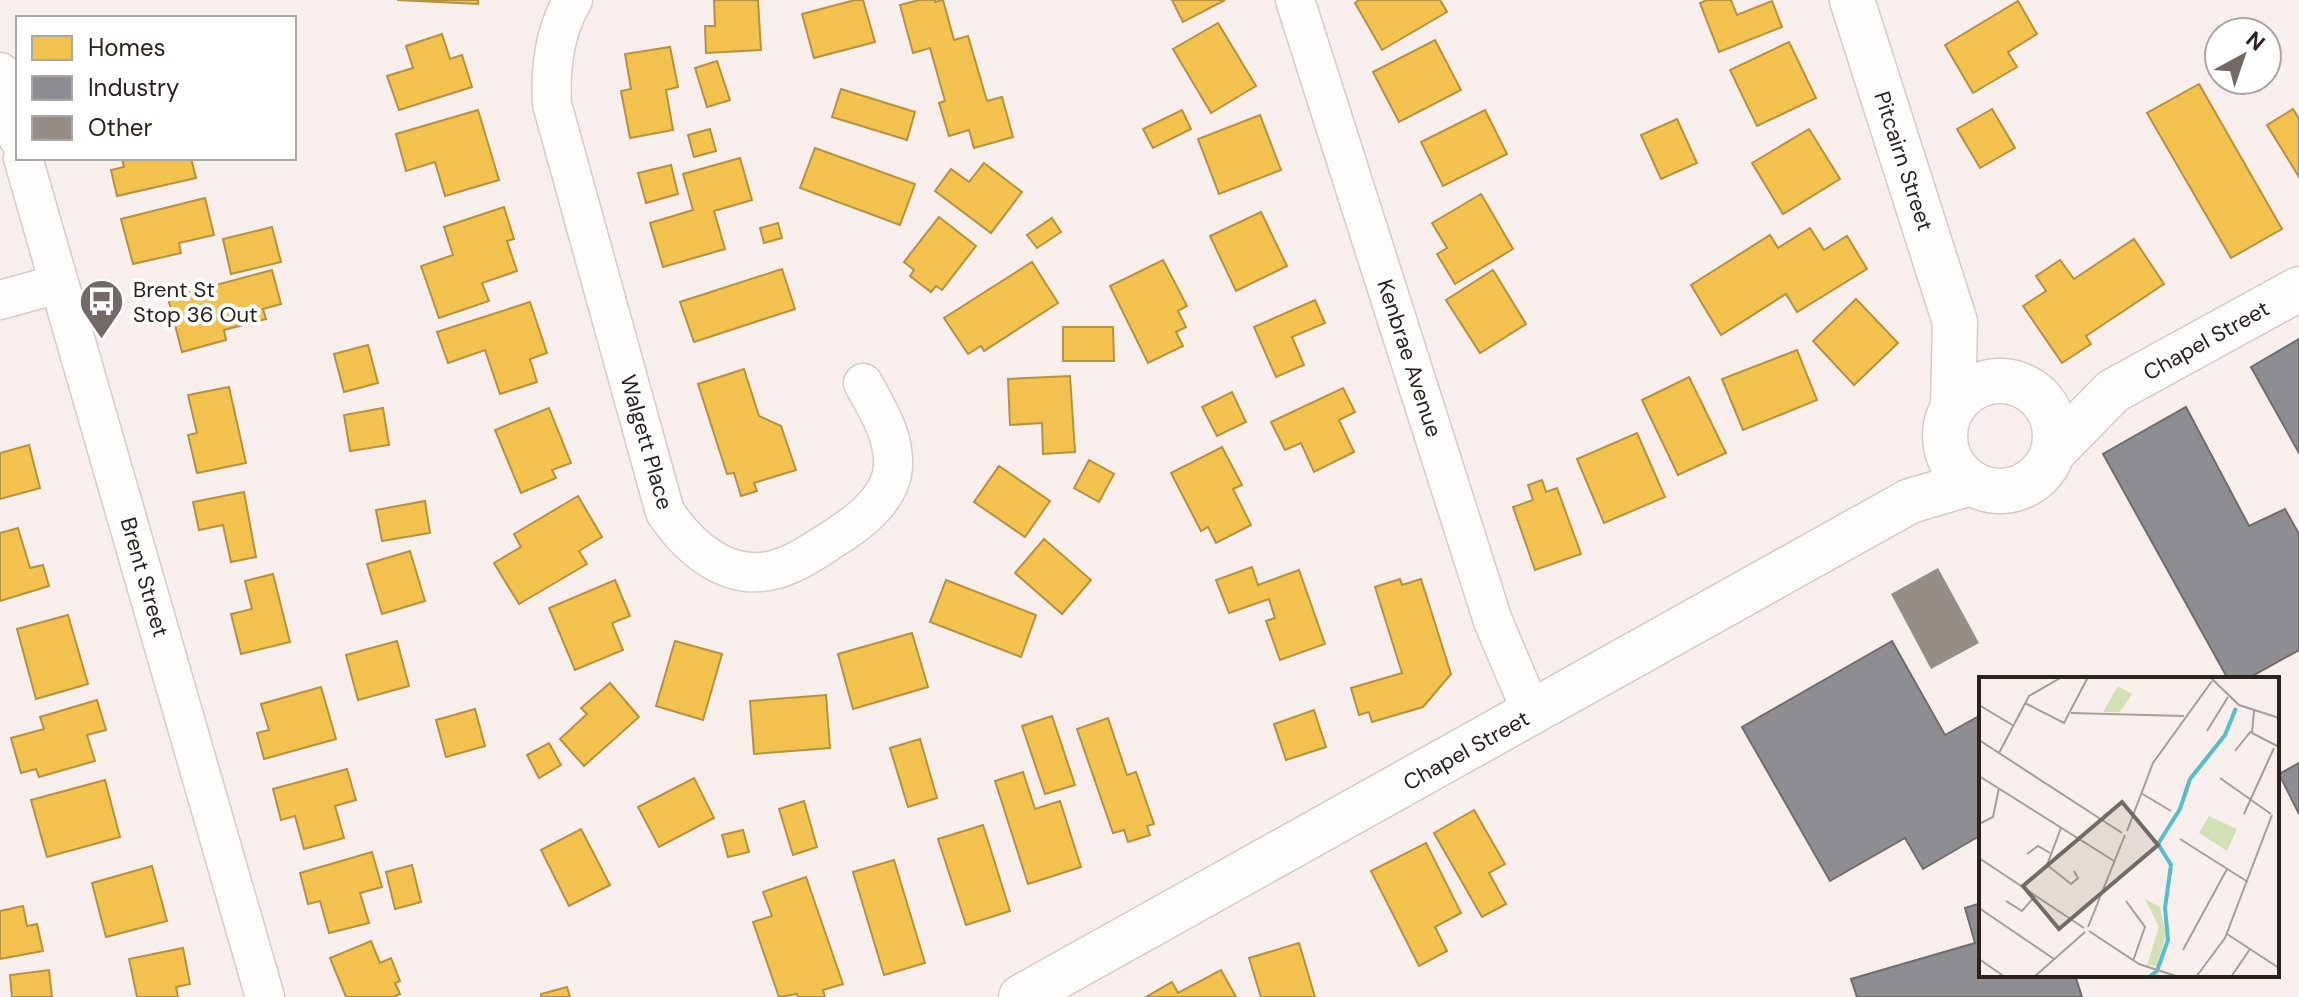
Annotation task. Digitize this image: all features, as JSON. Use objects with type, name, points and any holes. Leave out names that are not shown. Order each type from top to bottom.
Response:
[{"type":"street","name":"Walgett Place","points":[[573,0],[557,38],[550,71],[552,104],[665,512],[681,535],[702,555],[727,568],[750,572],[775,570],[801,559],[849,529],[884,493],[892,475],[890,439],[863,383]]},
{"type":"street","name":"Kenbrae Avenue","points":[[1295,0],[1493,621],[1532,713]]},
{"type":"street","name":"Pitcairn Street","points":[[1852,0],[1955,322],[1949,423]]},
{"type":"street","points":[[0,72],[16,131]]},
{"type":"street","name":"Brent Street","points":[[24,160],[265,997]]},
{"type":"street","points":[[0,300],[58,284]]},
{"type":"street","name":"Chapel Street","points":[[2054,451],[2113,391],[2299,289]]},
{"type":"street","name":"Pitcairn Street","points":[[1955,322],[2022,386]]},
{"type":"street","points":[[1910,501],[1949,423],[1964,394],[1979,385],[1997,381],[2022,386],[2043,401],[2052,416],[2056,433],[2054,451],[2047,467],[2020,488],[1986,490],[1971,483],[1948,456],[1949,423]]},
{"type":"street","name":"Chapel Street","points":[[2022,386],[2113,391]]},
{"type":"street","name":"Chapel Street","points":[[1021,997],[1910,501],[1971,483]]},
{"type":"building: Homes","points":[[397,0],[478,0],[478,4]]},
{"type":"building: Homes","points":[[714,0],[758,0],[761,50],[706,53],[705,26],[715,26]]},
{"type":"building: Homes","points":[[863,0],[875,42],[814,58],[802,14]]},
{"type":"building: Homes","points":[[919,0],[943,0],[954,40],[968,36],[987,101],[1002,97],[1013,137],[974,148],[969,130],[949,136],[939,103],[945,101],[930,48],[913,53],[900,5]]},
{"type":"building: Homes","points":[[1172,0],[1225,0],[1183,22]]},
{"type":"building: Homes","points":[[1359,0],[1440,0],[1447,12],[1382,50],[1355,3]]},
{"type":"building: Homes","points":[[1731,0],[1737,15],[1772,1],[1782,27],[1719,52],[1700,3]]},
{"type":"building: Homes","points":[[2018,1],[2037,34],[2008,52],[2017,67],[1973,93],[1945,45]]},
{"type":"building: Homes","points":[[1218,23],[1256,86],[1211,113],[1173,49]]},
{"type":"building: Homes","points":[[442,34],[450,59],[462,55],[472,87],[399,110],[387,76],[413,68],[406,46]]},
{"type":"building: Homes","points":[[1435,40],[1461,90],[1399,122],[1373,72]]},
{"type":"building: Homes","points":[[1789,42],[1816,98],[1757,126],[1730,70]]},
{"type":"building: Homes","points":[[670,47],[678,87],[666,90],[673,130],[630,138],[621,91],[631,89],[625,54]]},
{"type":"building: Homes","points":[[717,61],[730,100],[707,107],[695,68]]},
{"type":"building: Homes","points":[[2199,84],[2203,96],[2206,96],[2282,229],[2231,258],[2147,113]]},
{"type":"building: Homes","points":[[841,89],[915,112],[907,140],[832,117]]},
{"type":"building: Homes","points":[[1992,109],[2015,148],[1980,168],[1957,129]]},
{"type":"building: Homes","points":[[2293,109],[2299,119],[2299,177],[2267,125]]},
{"type":"building: Homes","points":[[478,110],[499,180],[445,196],[435,162],[406,171],[396,134]]},
{"type":"building: Homes","points":[[1182,110],[1191,129],[1153,148],[1143,129]]},
{"type":"building: Homes","points":[[1485,110],[1507,154],[1443,186],[1421,142]]},
{"type":"building: Homes","points":[[1260,115],[1281,170],[1219,194],[1198,139]]},
{"type":"building: Homes","points":[[1677,119],[1697,163],[1661,179],[1641,135]]},
{"type":"building: Homes","points":[[710,129],[716,151],[694,157],[688,135]]},
{"type":"building: Homes","points":[[1809,129],[1840,179],[1783,214],[1752,163]]},
{"type":"building: Homes","points":[[815,148],[915,184],[900,225],[800,188]]},
{"type":"building: Homes","points":[[740,158],[752,200],[714,211],[725,249],[663,267],[650,223],[693,210],[683,174]]},
{"type":"building: Homes","points":[[122,160],[192,160],[196,178],[117,196],[111,170],[124,167]]},
{"type":"building: Homes","points":[[984,163],[1022,192],[991,233],[935,191],[951,169],[969,182]]},
{"type":"building: Homes","points":[[671,165],[678,194],[646,203],[638,173]]},
{"type":"building: Homes","points":[[1481,194],[1513,249],[1455,284],[1437,254],[1447,248],[1432,223]]},
{"type":"building: Homes","points":[[205,198],[214,235],[179,243],[181,253],[133,264],[121,219]]},
{"type":"building: Homes","points":[[504,207],[514,239],[507,241],[517,271],[482,283],[489,301],[439,318],[421,266],[453,255],[444,227]]},
{"type":"building: Homes","points":[[1261,212],[1287,266],[1236,291],[1210,236]]},
{"type":"building: Homes","points":[[939,217],[976,246],[942,290],[936,286],[931,292],[910,276],[914,270],[904,262]]},
{"type":"building: Homes","points":[[1052,218],[1061,232],[1037,248],[1027,235]]},
{"type":"building: Homes","points":[[778,223],[782,238],[764,243],[760,228]]},
{"type":"building: Homes","points":[[272,227],[281,262],[231,274],[223,239]]},
{"type":"building: Homes","points":[[1810,228],[1824,250],[1847,236],[1867,269],[1797,312],[1786,294],[1721,335],[1691,285],[1770,235],[1778,248]]},
{"type":"building: Homes","points":[[2134,239],[2164,284],[2086,336],[2091,344],[2062,363],[2023,306],[2046,291],[2036,276],[2060,260],[2074,279]]},
{"type":"building: Homes","points":[[1163,260],[1187,306],[1178,311],[1186,327],[1176,332],[1183,346],[1148,363],[1110,286]]},
{"type":"building: Homes","points":[[1032,262],[1058,303],[984,351],[981,346],[968,354],[944,318]]},
{"type":"building: Homes","points":[[782,269],[795,309],[694,342],[680,302]]},
{"type":"building: Homes","points":[[272,270],[281,304],[263,309],[266,319],[224,330],[226,340],[182,352],[168,298]]},
{"type":"building: Homes","points":[[1493,270],[1526,324],[1480,353],[1446,300]]},
{"type":"building: Homes","points":[[1856,299],[1898,343],[1854,385],[1813,341]]},
{"type":"building: Homes","points":[[1315,300],[1325,323],[1292,337],[1304,365],[1276,377],[1254,327]]},
{"type":"building: Homes","points":[[530,302],[547,353],[530,359],[537,382],[500,394],[485,350],[448,363],[437,332]]},
{"type":"building: Homes","points":[[1063,327],[1113,327],[1114,361],[1063,361]]},
{"type":"building: Homes","points":[[368,345],[378,383],[344,392],[334,354]]},
{"type":"building: Homes","points":[[1797,350],[1817,400],[1743,430],[1722,379]]},
{"type":"building: Homes","points":[[744,369],[759,416],[781,426],[796,470],[754,483],[757,491],[741,496],[734,473],[727,474],[698,384]]},
{"type":"building: Homes","points":[[1070,376],[1075,452],[1043,454],[1042,423],[1010,425],[1008,379]]},
{"type":"building: Homes","points":[[1689,377],[1726,453],[1678,475],[1642,400]]},
{"type":"building: Homes","points":[[229,387],[246,463],[197,473],[188,435],[197,433],[188,395]]},
{"type":"building: Homes","points":[[1343,388],[1355,412],[1339,420],[1354,452],[1314,472],[1301,443],[1285,450],[1271,422]]},
{"type":"building: Homes","points":[[1232,392],[1246,422],[1217,436],[1202,407]]},
{"type":"building: Homes","points":[[383,408],[389,445],[350,451],[344,415]]},
{"type":"building: Homes","points":[[549,408],[571,463],[552,470],[556,478],[521,493],[495,430]]},
{"type":"building: Homes","points":[[1637,433],[1665,497],[1604,523],[1577,459]]},
{"type":"building: Homes","points":[[29,445],[40,488],[0,499],[0,453]]},
{"type":"building: Homes","points":[[1222,447],[1242,485],[1233,489],[1251,525],[1216,543],[1208,527],[1201,531],[1171,473]]},
{"type":"building: Homes","points":[[1089,460],[1114,474],[1099,502],[1074,488]]},
{"type":"building: Homes","points":[[999,466],[1050,501],[1025,537],[974,502]]},
{"type":"building: Homes","points":[[1542,480],[1546,492],[1557,488],[1581,554],[1535,570],[1513,507],[1533,500],[1528,485]]},
{"type":"building: Homes","points":[[244,492],[256,557],[231,562],[223,525],[199,530],[193,502]]},
{"type":"building: Homes","points":[[578,496],[602,537],[579,551],[587,564],[519,604],[494,563],[521,547],[514,534]]},
{"type":"building: Homes","points":[[425,501],[430,533],[382,541],[376,510]]},
{"type":"building: Homes","points":[[18,528],[30,568],[43,565],[49,586],[0,601],[0,533]]},
{"type":"building: Homes","points":[[1044,539],[1091,580],[1062,614],[1015,573]]},
{"type":"building: Homes","points":[[410,551],[425,601],[382,614],[367,564]]},
{"type":"building: Homes","points":[[1252,567],[1258,585],[1299,570],[1325,644],[1280,660],[1266,621],[1275,618],[1269,599],[1229,613],[1216,580]]},
{"type":"building: Homes","points":[[273,574],[290,642],[241,654],[231,614],[252,609],[245,581]]},
{"type":"building: Homes","points":[[1400,579],[1402,585],[1421,579],[1451,674],[1423,707],[1372,722],[1369,712],[1359,715],[1351,688],[1402,673],[1375,587]]},
{"type":"building: Homes","points":[[615,580],[630,616],[612,623],[623,650],[575,670],[549,608]]},
{"type":"building: Homes","points":[[946,580],[1036,615],[1021,657],[930,622]]},
{"type":"building: Homes","points":[[68,615],[88,684],[36,699],[17,629]]},
{"type":"building: Homes","points":[[912,633],[928,687],[853,709],[838,654]]},
{"type":"building: Homes","points":[[397,641],[409,686],[358,700],[346,655]]},
{"type":"building: Homes","points":[[675,641],[722,654],[703,720],[656,706]]},
{"type":"building: Homes","points":[[610,683],[639,717],[584,766],[560,739],[587,714],[581,708]]},
{"type":"building: Homes","points":[[321,687],[336,739],[264,759],[257,733],[269,730],[261,704]]},
{"type":"building: Homes","points":[[826,695],[830,748],[754,754],[750,701]]},
{"type":"building: Homes","points":[[97,700],[106,730],[87,735],[95,761],[39,777],[36,769],[21,773],[11,738],[44,729],[40,717]]},
{"type":"building: Homes","points":[[475,709],[485,746],[446,757],[436,720]]},
{"type":"building: Homes","points":[[1314,710],[1326,747],[1286,760],[1274,724]]},
{"type":"building: Homes","points":[[1052,716],[1075,785],[1045,794],[1022,726]]},
{"type":"building: Homes","points":[[1108,718],[1127,775],[1136,772],[1154,824],[1147,826],[1150,835],[1128,842],[1124,830],[1113,833],[1077,729]]},
{"type":"building: Homes","points":[[920,739],[937,798],[908,807],[890,748]]},
{"type":"building: Homes","points":[[549,743],[561,765],[539,778],[527,755]]},
{"type":"building: Homes","points":[[347,769],[356,800],[335,806],[344,838],[304,849],[295,816],[281,820],[273,789]]},
{"type":"building: Homes","points":[[1023,772],[1035,809],[1060,801],[1081,867],[1028,884],[995,781]]},
{"type":"building: Homes","points":[[694,778],[714,818],[659,847],[638,807]]},
{"type":"building: Homes","points":[[105,780],[120,837],[47,857],[31,800]]},
{"type":"building: Homes","points":[[804,801],[817,847],[793,855],[779,809]]},
{"type":"building: Homes","points":[[1474,810],[1505,864],[1489,873],[1506,904],[1482,917],[1434,833]]},
{"type":"building: Homes","points":[[983,825],[1010,911],[966,925],[938,839]]},
{"type":"building: Homes","points":[[581,829],[610,885],[569,906],[541,850]]},
{"type":"building: Homes","points":[[743,830],[749,852],[728,857],[722,835]]},
{"type":"building: Homes","points":[[1426,843],[1461,913],[1435,927],[1447,951],[1419,966],[1371,871]]},
{"type":"building: Homes","points":[[372,852],[382,887],[360,893],[369,923],[329,933],[320,901],[308,904],[300,873]]},
{"type":"building: Homes","points":[[894,860],[925,963],[884,975],[853,872]]},
{"type":"building: Homes","points":[[412,865],[421,902],[395,909],[386,872]]},
{"type":"building: Homes","points":[[152,866],[167,921],[106,937],[92,883]]},
{"type":"building: Homes","points":[[806,877],[843,984],[823,990],[825,997],[798,997],[797,994],[779,997],[753,922],[772,916],[763,892]]},
{"type":"building: Homes","points":[[23,906],[27,926],[37,924],[43,951],[0,959],[0,911]]},
{"type":"building: Homes","points":[[371,941],[380,963],[391,958],[400,981],[395,983],[400,994],[393,997],[346,997],[330,958]]},
{"type":"building: Homes","points":[[1299,943],[1315,997],[1261,997],[1249,958]]},
{"type":"building: Homes","points":[[183,948],[190,984],[176,987],[178,997],[137,997],[129,959]]},
{"type":"building: Homes","points":[[49,970],[52,997],[12,997],[10,975]]},
{"type":"building: Homes","points":[[1221,970],[1236,997],[1146,997],[1172,982],[1178,993]]},
{"type":"building: Homes","points":[[567,987],[570,997],[541,997],[541,994]]},
{"type":"building: Industry","points":[[2299,339],[2299,453],[2251,367]]},
{"type":"building: Industry","points":[[2186,407],[2249,526],[2285,509],[2299,534],[2299,650],[2251,677],[2227,677],[2103,454]]},
{"type":"building: Industry","points":[[1892,641],[1945,735],[1979,716],[1979,836],[1923,869],[1905,838],[1830,881],[1742,727]]},
{"type":"building: Industry","points":[[2299,763],[2299,814],[2279,774]]},
{"type":"building: Industry","points":[[1979,904],[1979,977],[2076,977],[2082,997],[1857,997],[1851,979],[1975,943],[1965,908]]},
{"type":"building: Other","points":[[1938,568],[1979,643],[1931,669],[1891,594]]},
{"type":"place","name":"Brent St Stop 36 Out","points":[[102,341]]}]
